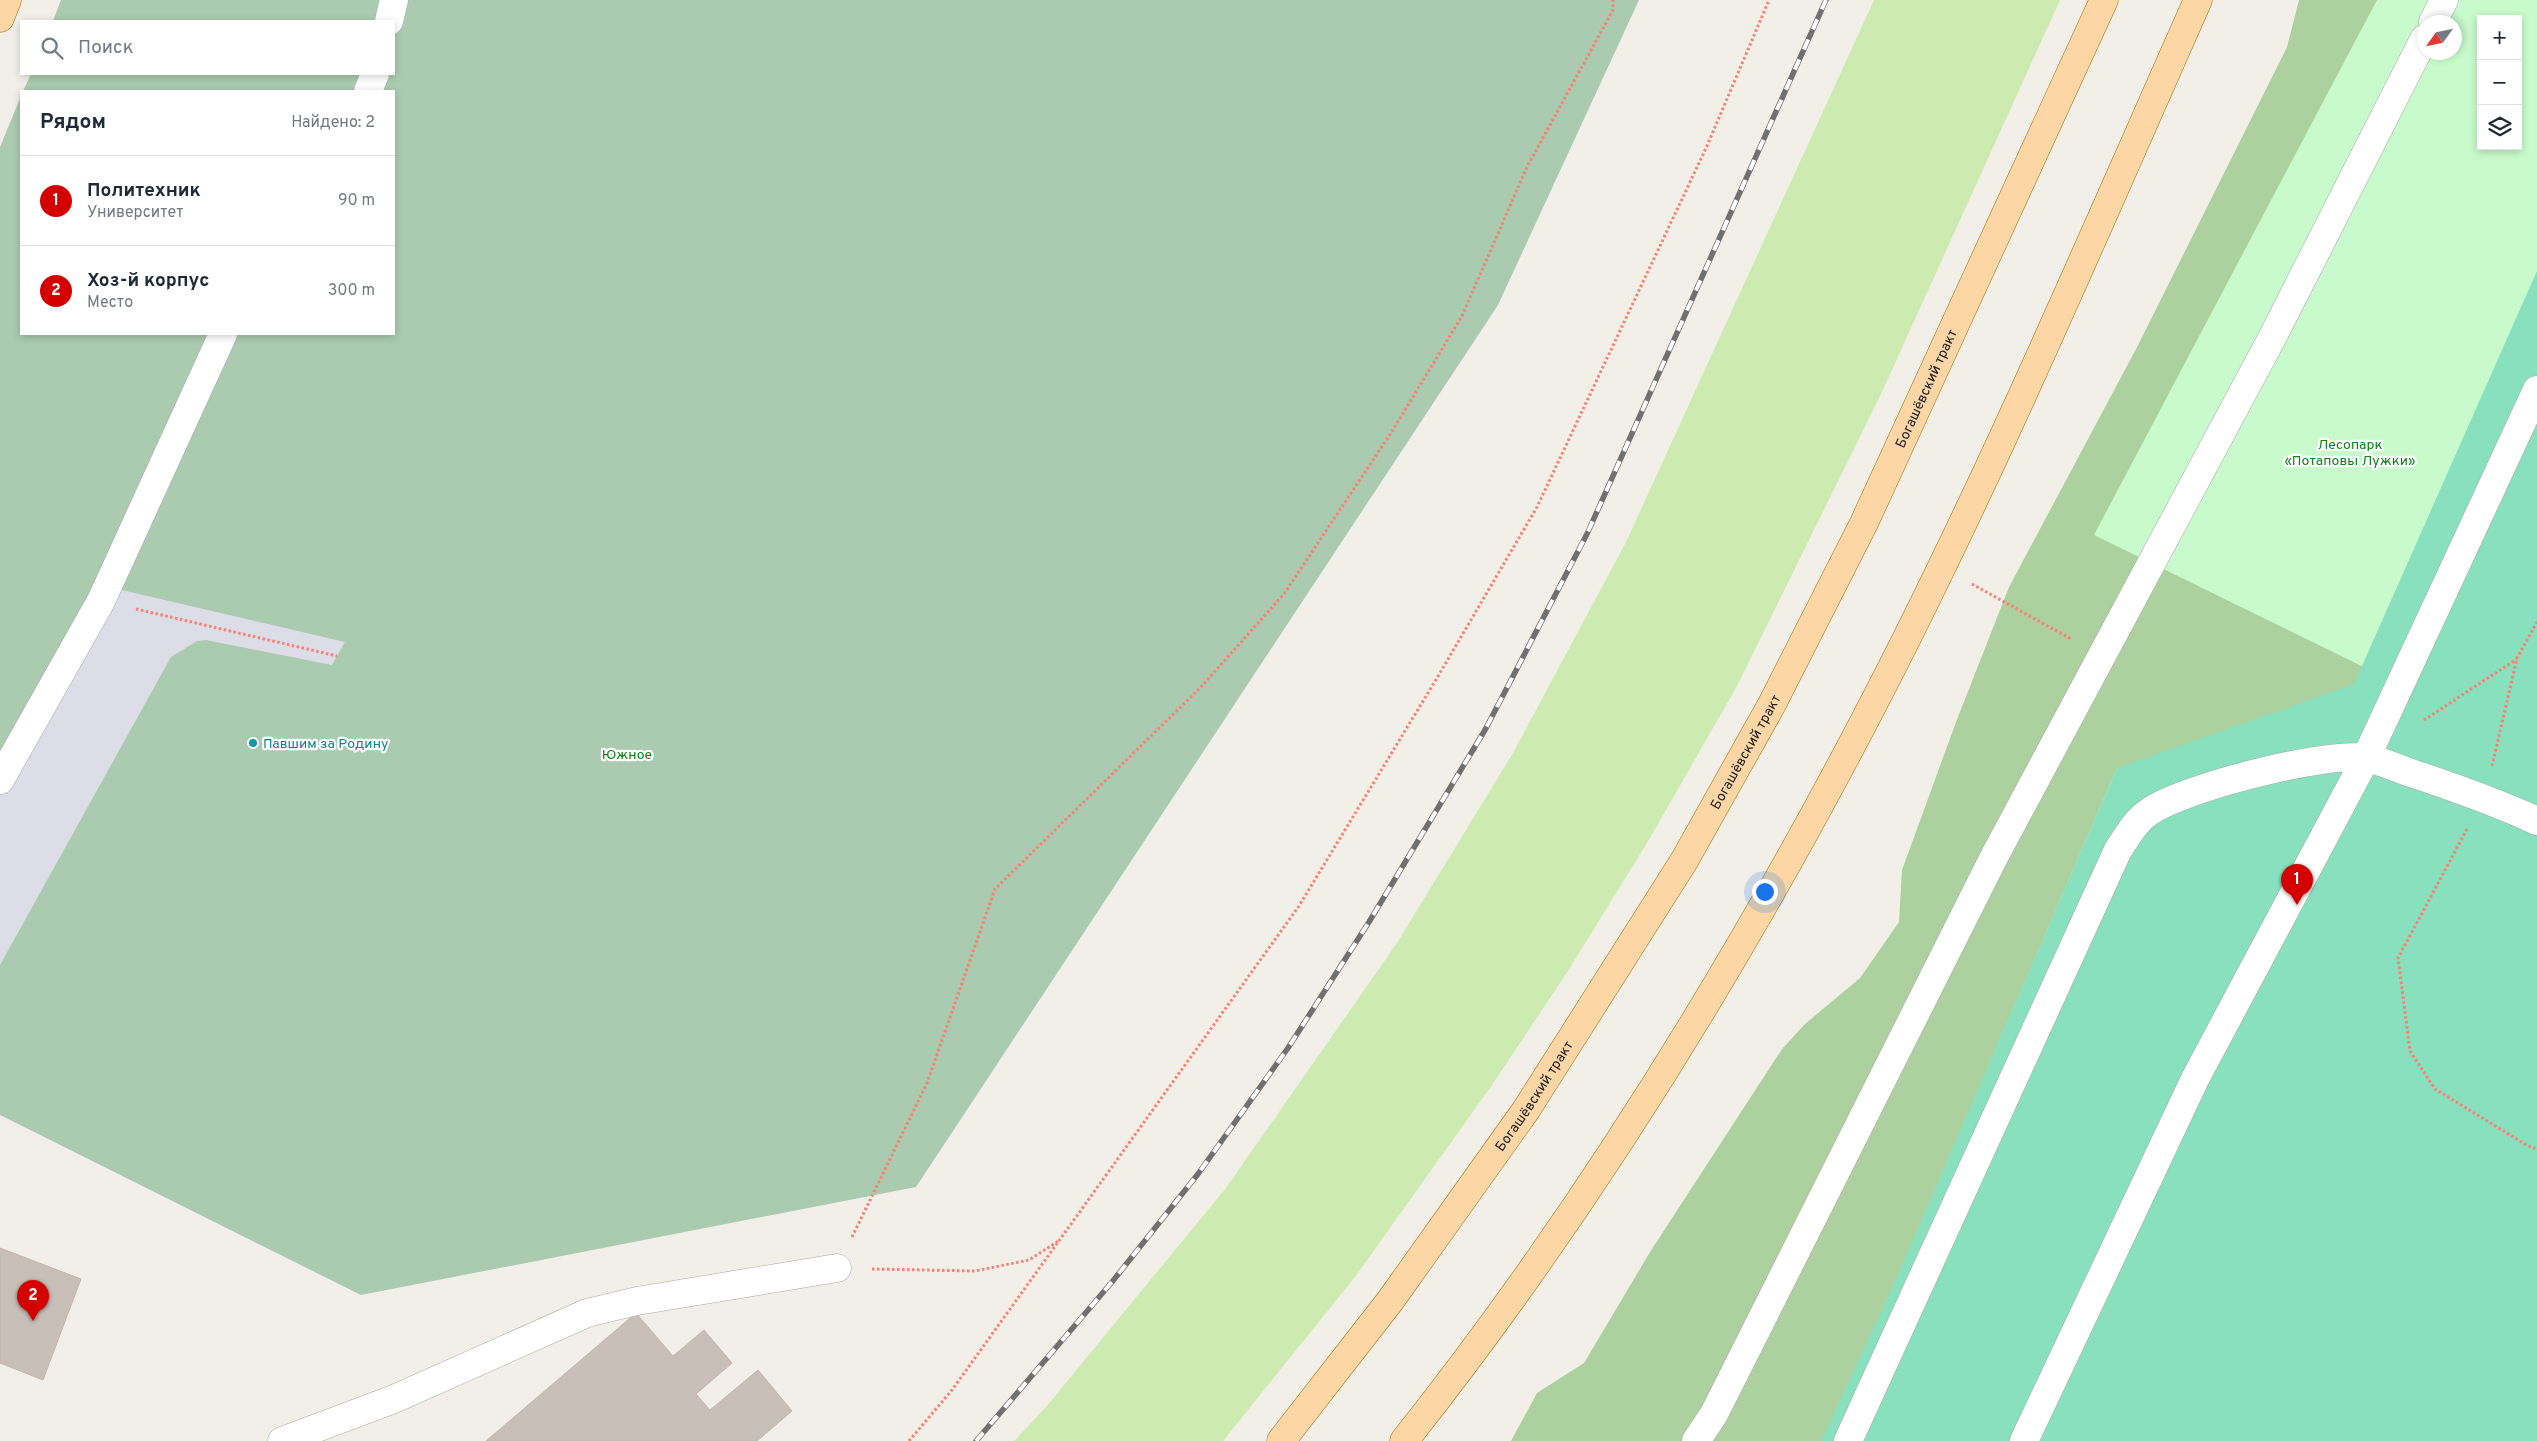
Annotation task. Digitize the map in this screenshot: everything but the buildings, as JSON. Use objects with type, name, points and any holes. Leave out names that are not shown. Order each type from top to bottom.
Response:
[{"type":"main road","points":[[0,18],[7,0]]},
{"type":"main road","name":"Богашёвский тракт","points":[[1281,1441],[1390,1301],[1526,1110],[1684,861],[1772,704],[1864,524],[2104,0]]},
{"type":"main road","points":[[1404,1441],[1469,1359],[1599,1171],[1682,1044],[1849,751],[2000,446],[2198,0]]},
{"type":"street","points":[[389,20],[394,0]]},
{"type":"street","points":[[2436,15],[2444,0]]},
{"type":"street","points":[[1696,1441],[1714,1414],[1989,866],[2272,338],[2417,53]]},
{"type":"street","points":[[368,90],[375,75]]},
{"type":"street","points":[[0,780],[101,601],[223,335]]},
{"type":"street","points":[[2024,1441],[2195,1079],[2366,758],[2537,390]]},
{"type":"street","points":[[1848,1441],[2118,850],[2132,828],[2149,812],[2179,798],[2226,782],[2306,761],[2366,758],[2485,797],[2537,821]]},
{"type":"street","points":[[282,1441],[394,1399],[587,1313],[637,1301],[837,1268]]},
{"type":"path","points":[[1060,1240],[1029,1260],[975,1271],[837,1268],[927,1083],[995,888],[1201,687],[1284,594],[1391,433],[1462,316],[1527,167],[1613,10],[1613,0]]},
{"type":"path","points":[[909,1441],[952,1390],[1298,906],[1537,507],[1707,146],[1769,0]]},
{"type":"path","points":[[1941,567],[2102,656]]},
{"type":"path","points":[[101,601],[337,656]]},
{"type":"path","points":[[2537,622],[2517,658],[2485,797],[2398,958],[2410,1051],[2435,1089],[2528,1146],[2537,1149]]},
{"type":"path","points":[[2422,721],[2517,658]]},
{"type":"green space","name":"Южное","points":[[61,0],[1639,0],[1498,305],[916,1187],[361,1295],[0,1115],[0,147],[20,98],[20,335],[395,335],[395,90],[23,90],[31,75],[395,75],[395,20],[53,20]]},
{"type":"green space","points":[[1874,0],[2060,0],[1881,394],[1737,686],[1650,838],[1568,971],[1492,1085],[1355,1277],[1223,1441],[1014,1441],[1046,1407],[1226,1188],[1397,943],[1513,753],[1626,542]]},
{"type":"green space","points":[[2299,0],[2537,0],[2537,775],[2117,768],[1827,1441],[1511,1441],[1537,1393],[1584,1363],[1650,1252],[1782,1049],[1805,1024],[1860,978],[1899,922],[1902,870],[1956,722],[2009,587],[2135,351],[2287,47]]},
{"type":"green space","name":"Лесопарк «Потаповы Лужки»","points":[[2377,0],[2537,0],[2537,752],[2094,535]]},
{"type":"green space","points":[[2537,271],[2537,1441],[1821,1441],[1892,1288],[2117,768],[2354,684]]},
{"type":"shaded area","points":[[96,584],[345,642],[332,665],[206,640],[197,641],[171,657],[0,965],[0,759]]},
{"type":"railway","points":[[976,1441],[1112,1282],[1198,1174],[1288,1048],[1369,922],[1485,730],[1587,534],[1826,0]]},
{"type":"place","name":"Павшим за Родину","points":[[253,743]]},
{"type":"place","name":"Политехник","points":[[2297,905]]},
{"type":"place","name":"Хоз-й корпус","points":[[33,1321]]}]
